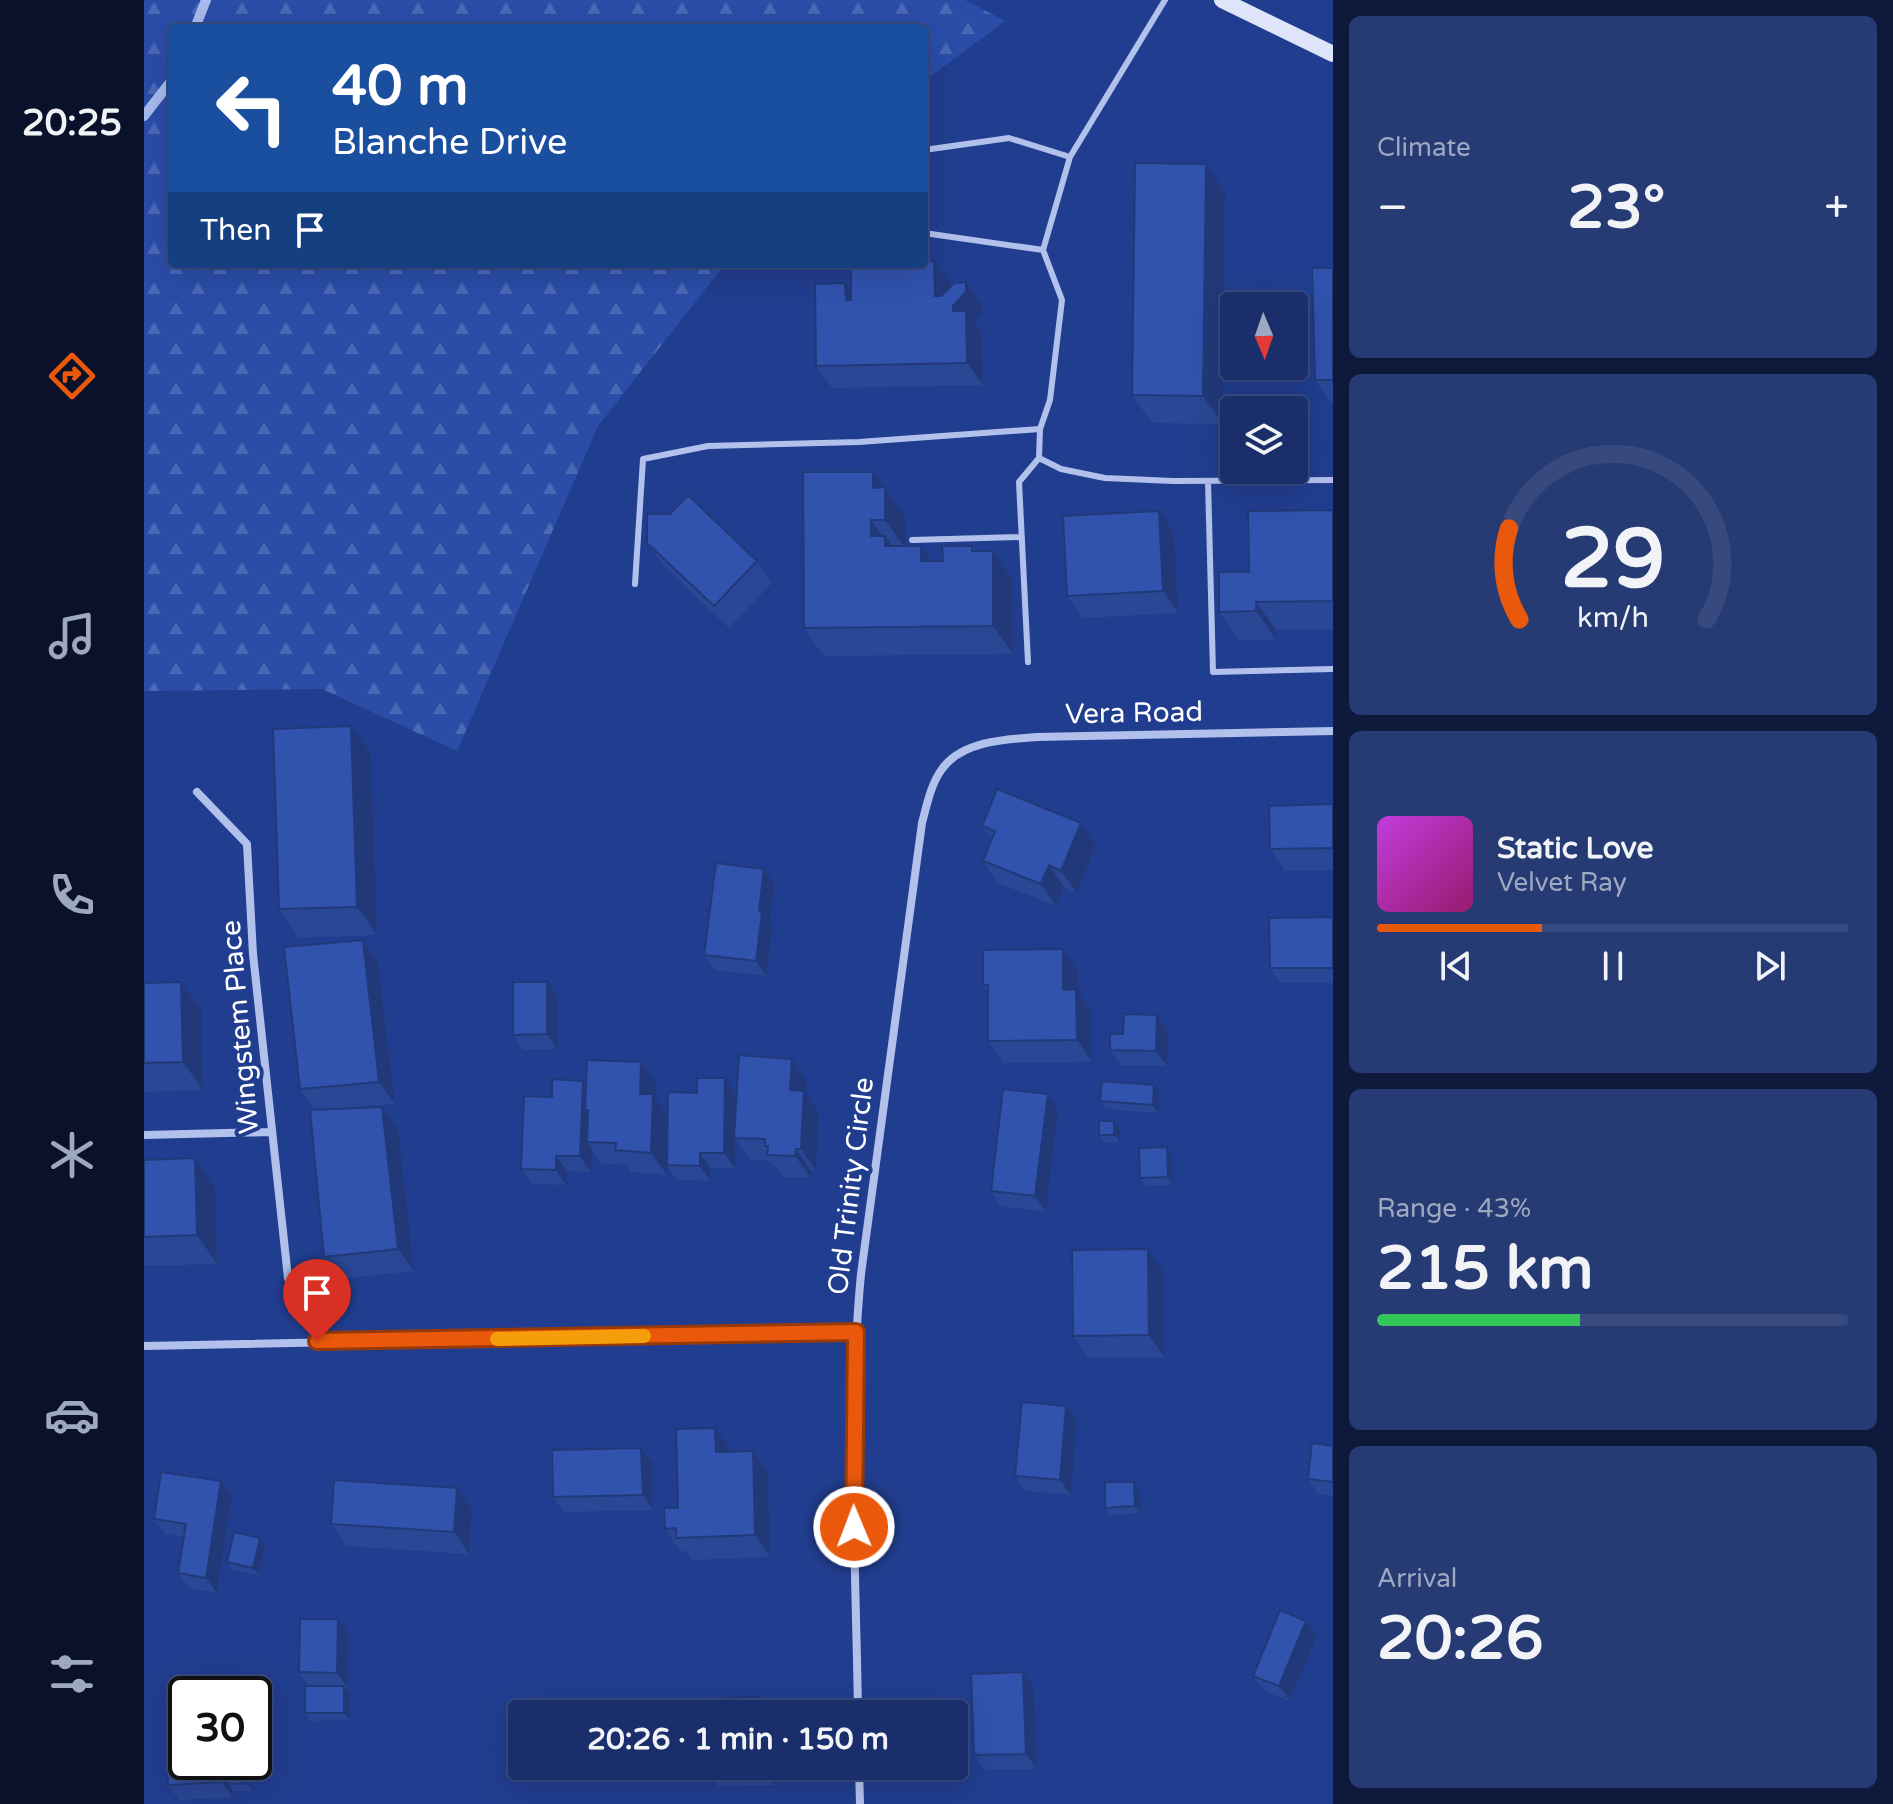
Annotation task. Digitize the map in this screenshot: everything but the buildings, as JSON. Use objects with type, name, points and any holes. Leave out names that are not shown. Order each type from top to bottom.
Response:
[{"type":"main road","points":[[1222,0],[1333,54]]},
{"type":"street","name":"Vera Road","points":[[943,767],[967,749],[998,740],[1333,731]]},
{"type":"street","name":"Old Trinity Circle","points":[[858,1700],[853,1498],[856,1332],[861,1274],[922,823],[929,794],[943,767]]},
{"type":"street","name":"Wingstem Place","points":[[197,792],[247,844],[253,954],[288,1278]]},
{"type":"street","points":[[144,1135],[271,1132]]},
{"type":"street","points":[[144,1346],[856,1332]]},
{"type":"street","points":[[859,1780],[860,1804]]},
{"type":"lane","points":[[1028,662],[1019,482],[1039,458],[1040,429],[1050,400],[1062,300],[1043,250],[1070,157],[1165,0]]},
{"type":"lane","points":[[928,149],[1009,138],[1070,157]]},
{"type":"lane","points":[[928,234],[1043,250]]},
{"type":"lane","points":[[635,584],[643,459],[708,446],[859,442],[1040,429]]},
{"type":"lane","points":[[1039,458],[1061,469],[1105,478],[1333,480]]},
{"type":"lane","points":[[1208,481],[1213,672],[1333,669]]},
{"type":"lane","points":[[912,540],[1022,537]]},
{"type":"green space","points":[[144,0],[965,0],[1005,21],[928,78],[928,24],[168,24],[168,268],[722,268],[598,426],[457,751],[322,689],[144,691]]},
{"type":"waterway","points":[[197,24],[206,0]]},
{"type":"waterway","points":[[144,116],[168,85]]},
{"type":"slow traffic","points":[[497,1339],[644,1336]]},
{"type":"route","points":[[317,1341],[856,1332],[854,1527]]}]
